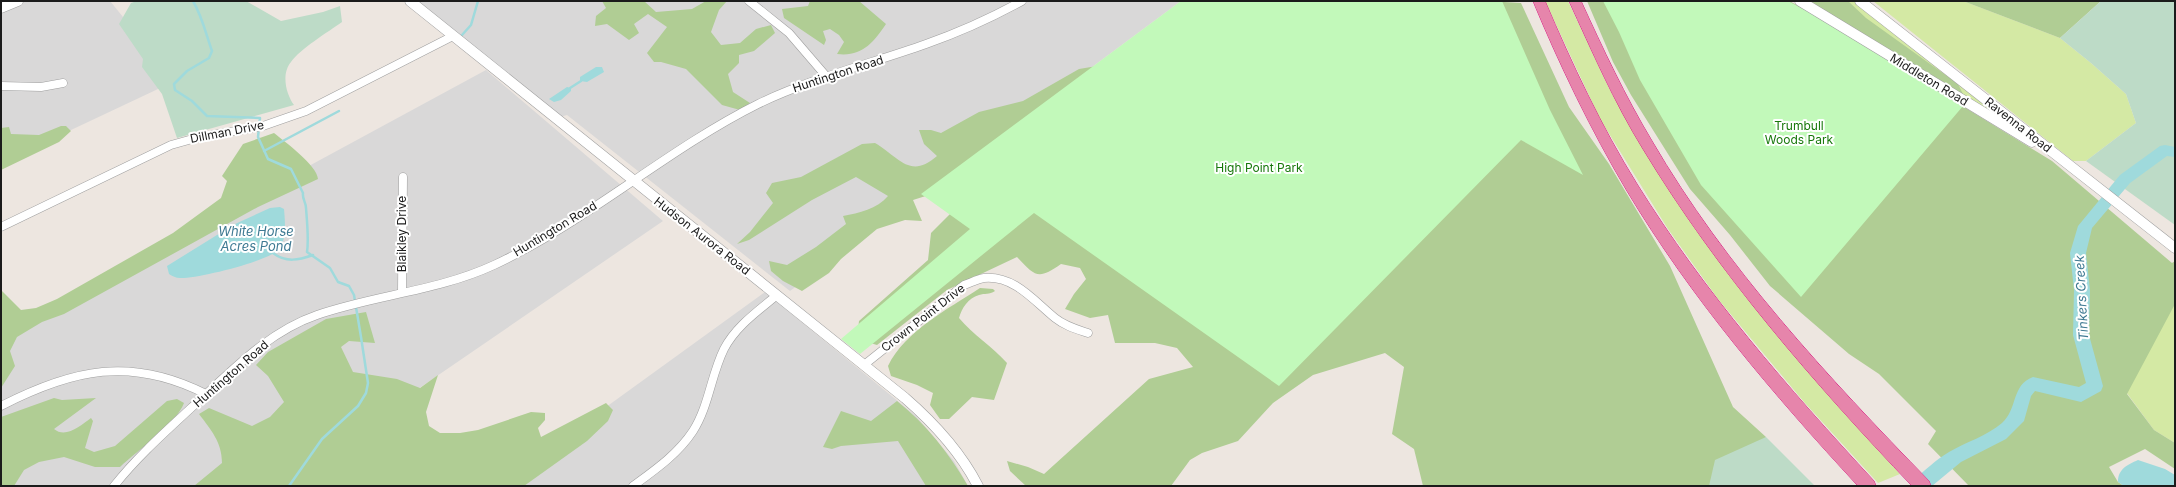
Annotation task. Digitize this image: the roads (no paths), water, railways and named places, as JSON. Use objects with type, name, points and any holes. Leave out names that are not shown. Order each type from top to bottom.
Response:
[{"type":"highway","points":[[1539,1],[1574,82],[1601,135],[1658,226],[1741,340],[1828,443],[1868,486]]},
{"type":"highway","points":[[1575,1],[1618,93],[1652,153],[1698,222],[1774,321],[1865,426],[1923,486]]},
{"type":"street","points":[[1,8],[18,1]]},
{"type":"street","name":"Hudson Aurora Road","points":[[410,1],[913,404],[942,432],[957,450],[978,486]]},
{"type":"street","points":[[749,1],[789,32],[826,76]]},
{"type":"street","name":"Huntington Road","points":[[114,486],[147,447],[255,350],[290,328],[316,316],[463,276],[491,266],[520,252],[743,112],[784,92],[826,76],[929,45],[973,27],[1022,1]]},
{"type":"street","name":"Middleton Road","points":[[1800,1],[2023,138],[2060,158]]},
{"type":"street","name":"Ravenna Road","points":[[1860,1],[2175,248]]},
{"type":"street","name":"Dillman Drive","points":[[1,227],[123,166],[171,145],[196,138],[263,126],[306,111],[453,36]]},
{"type":"street","points":[[1,86],[41,87],[63,83]]},
{"type":"street","name":"Blaikley Drive","points":[[402,292],[403,177]]},
{"type":"street","name":"Crown Point Drive","points":[[864,365],[964,285],[983,278],[998,278],[1012,283],[1071,329],[1088,333]]},
{"type":"street","points":[[633,486],[673,454],[693,431],[707,407],[717,367],[729,341],[748,319],[777,295]]},
{"type":"street","points":[[1,406],[34,389],[60,380],[101,372],[128,371],[164,376],[192,385],[206,394]]},
{"type":"water","points":[[596,67],[602,67],[604,72],[587,82],[580,81],[580,77]]},
{"type":"water","points":[[567,87],[571,88],[571,91],[561,100],[554,102],[549,99]]},
{"type":"water","name":"White Horse Acres Pond","points":[[280,207],[284,209],[284,235],[282,245],[273,254],[248,264],[201,276],[180,278],[169,274],[167,266],[217,235],[228,230],[235,224],[270,208]]},
{"type":"water","points":[[2138,460],[2165,469],[2175,475],[2175,486],[2124,486],[2118,482],[2121,471]]},
{"type":"waterway","points":[[193,1],[212,51],[209,58],[187,71],[174,84],[175,90],[192,101],[207,116],[260,118],[258,137],[264,151]]},
{"type":"waterway","points":[[462,35],[471,25],[478,1]]},
{"type":"waterway","points":[[570,88],[581,81]]},
{"type":"waterway","points":[[264,151],[339,111]]},
{"type":"waterway","name":"Tinkers Creek","points":[[1919,486],[1947,462],[1992,439],[2008,428],[2018,416],[2025,391],[2033,384],[2081,395],[2095,386],[2081,335],[2082,290],[2078,253],[2085,226],[2125,179],[2165,150],[2175,152]]},
{"type":"waterway","points":[[264,151],[268,159],[291,169],[303,193],[306,206],[308,242],[307,252],[312,255]]},
{"type":"waterway","points":[[273,253],[283,258],[293,260],[312,255]]},
{"type":"waterway","points":[[289,486],[322,439],[358,406],[366,393],[368,383],[354,295],[349,286],[338,282],[330,268],[312,255]]},
{"type":"park label","name":"Trumbull Woods Park","points":[[1799,133]]},
{"type":"park label","name":"High Point Park","points":[[1259,168]]}]
